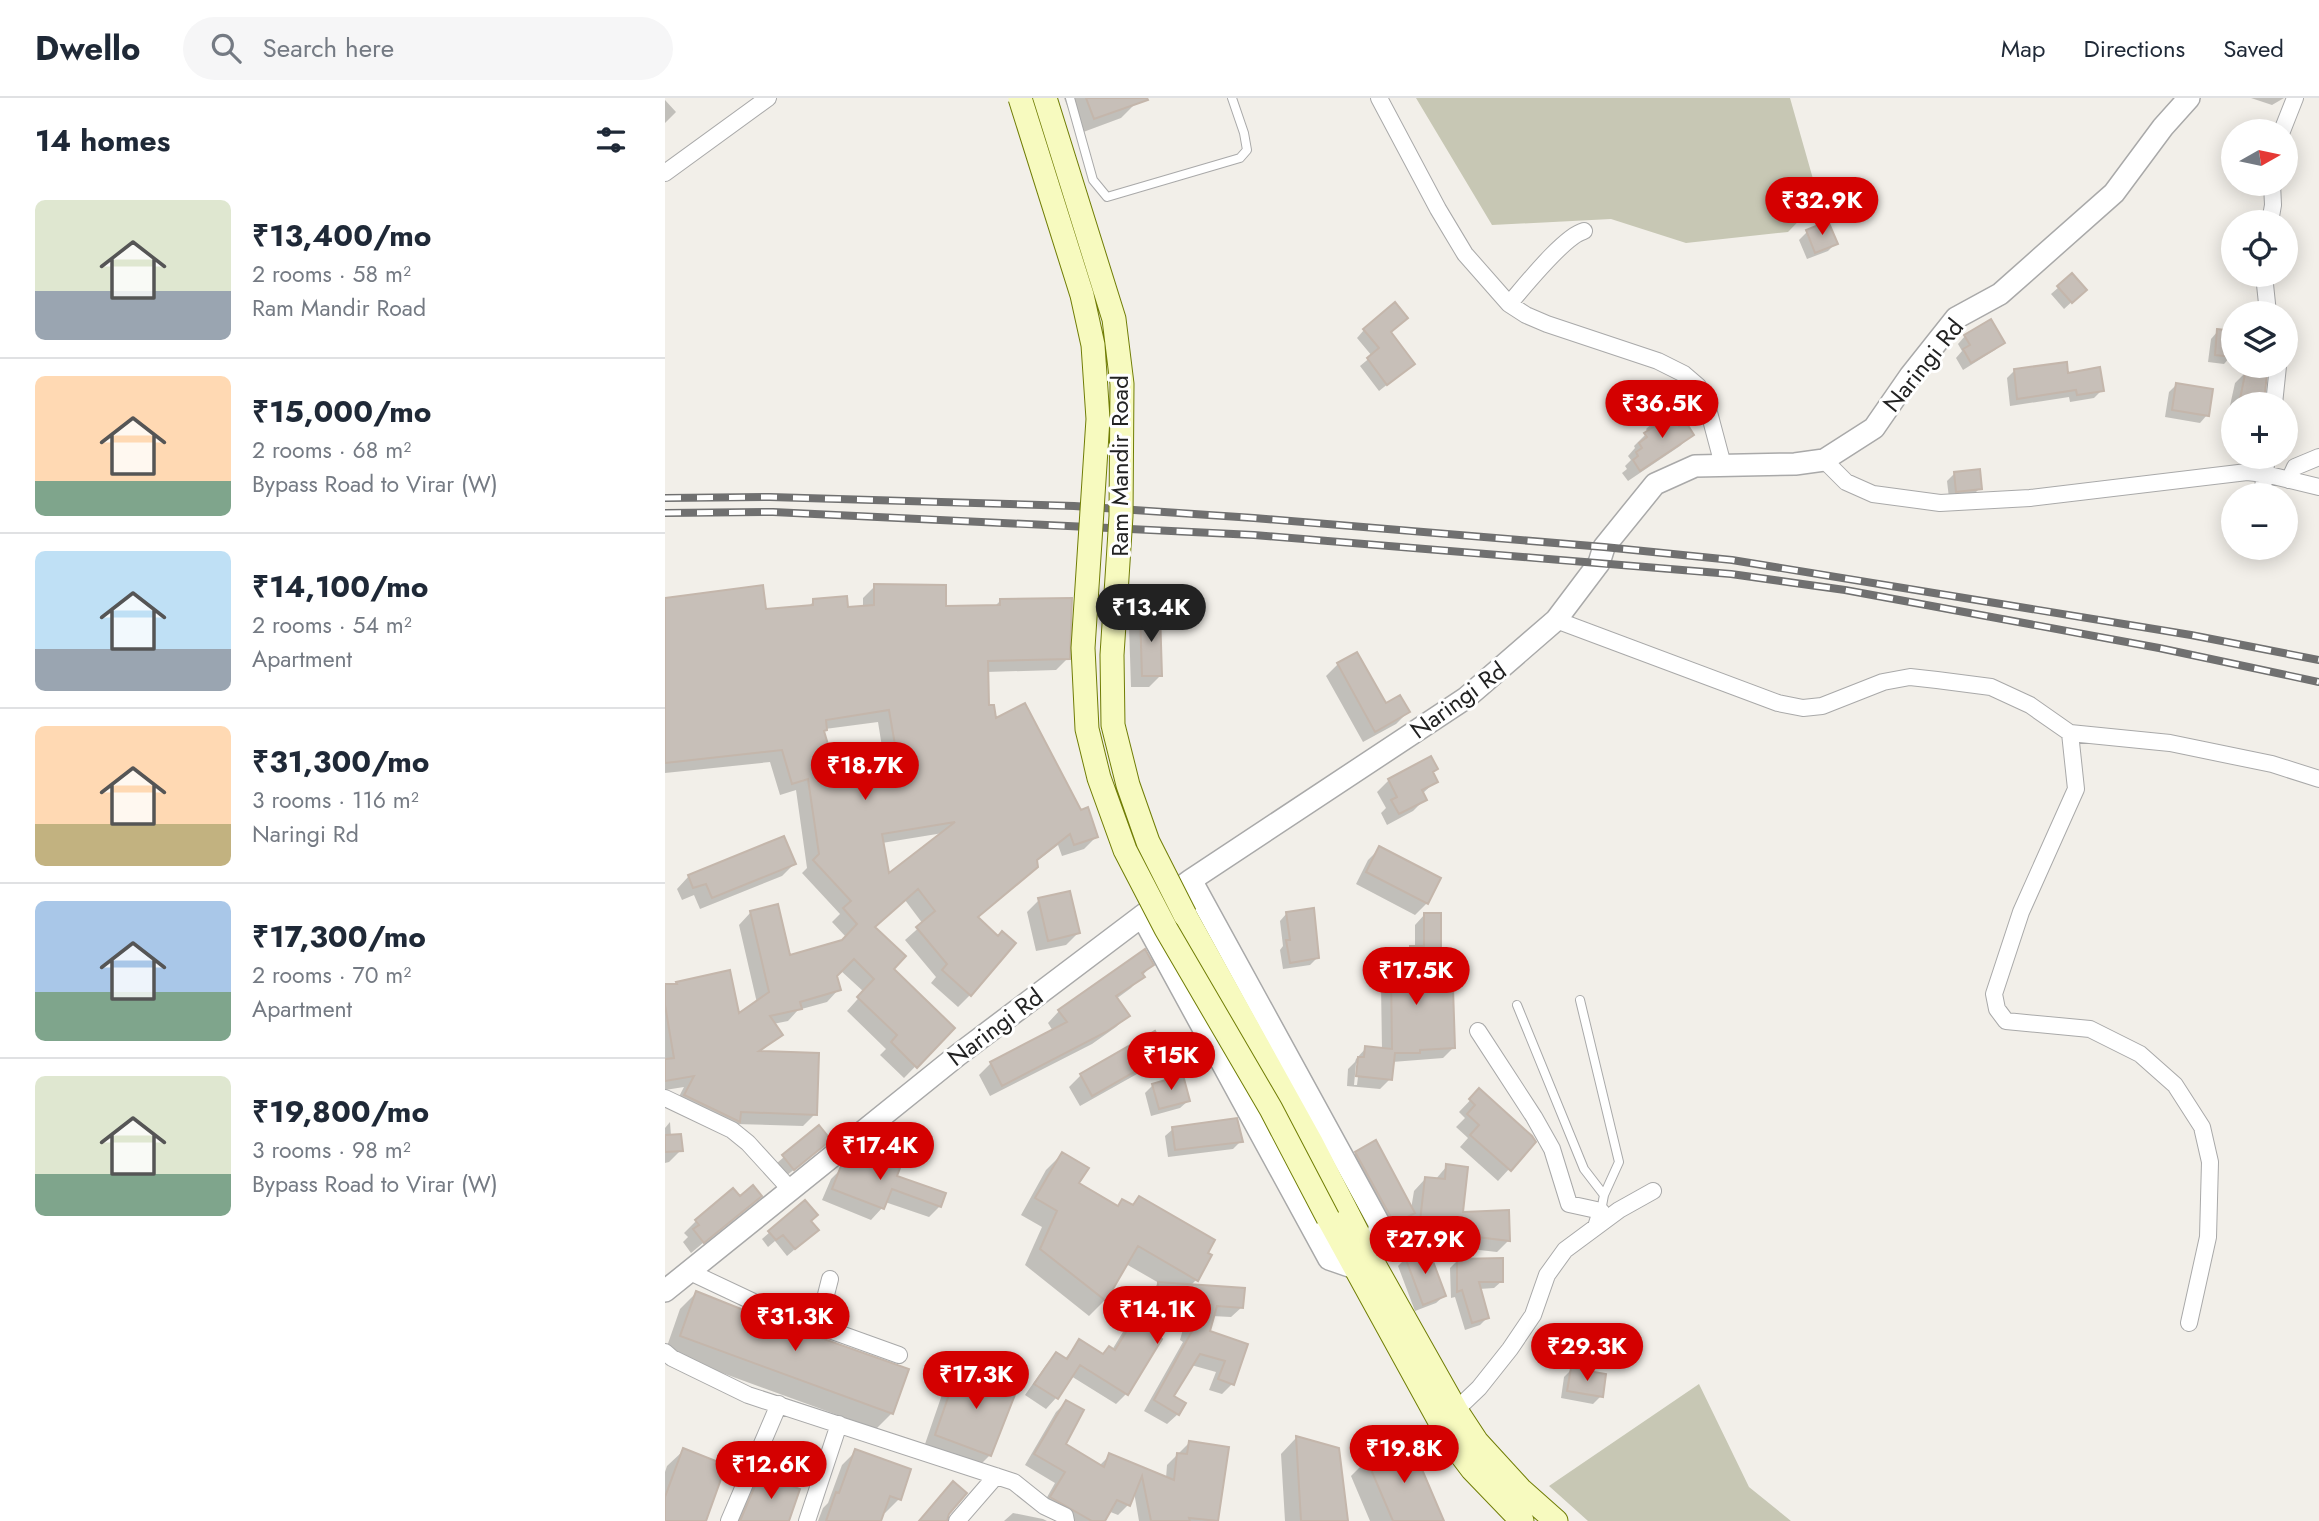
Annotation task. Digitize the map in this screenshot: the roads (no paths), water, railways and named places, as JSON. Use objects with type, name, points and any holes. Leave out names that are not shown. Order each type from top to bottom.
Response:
[{"type":"main road","points":[[1020,98],[1082,295],[1093,345],[1098,419],[1083,648],[1087,729],[1099,778],[1125,850],[1166,929],[1271,1109],[1337,1214],[1450,1440],[1472,1469],[1522,1521]]},
{"type":"main road","name":"Ram Mandir Road","points":[[1045,98],[1114,319],[1122,384],[1121,516],[1112,655],[1113,725],[1128,785],[1148,842],[1185,915],[1311,1142],[1337,1214]]},
{"type":"main road","points":[[1363,1263],[1477,1442],[1520,1489],[1556,1521]]},
{"type":"street","points":[[665,173],[768,98]]},
{"type":"street","points":[[1379,98],[1465,254],[1509,304],[1547,324],[1658,361],[1684,373],[1697,386],[1706,401],[1723,465]]},
{"type":"street","name":"Naringi Rd","points":[[665,1291],[958,1055],[1142,916],[1191,880],[1466,698],[1556,620],[1599,563],[1604,547],[1655,484],[1695,466],[1795,464],[1824,460],[1874,428],[1910,376],[1956,318],[2000,294],[2114,194],[2163,127],[2189,98]]},
{"type":"street","points":[[2287,119],[2295,98]]},
{"type":"street","points":[[1509,304],[1566,243],[1579,232],[1584,232]]},
{"type":"street","points":[[2289,480],[2295,467],[2319,457]]},
{"type":"street","points":[[1824,460],[1846,482],[1873,494],[1940,503],[2030,498],[2247,472],[2319,487]]},
{"type":"street","points":[[2264,483],[2266,469]]},
{"type":"street","points":[[1556,620],[1778,703],[1803,708],[1822,706],[1883,682],[1910,677],[1991,687],[2031,705],[2070,733],[2170,743],[2272,764],[2319,779]]},
{"type":"street","points":[[2070,733],[2076,789],[2021,912],[1994,994],[1997,1009],[2006,1021],[2090,1029],[2140,1054],[2175,1085],[2202,1127],[2210,1162],[2208,1237],[2189,1323]]},
{"type":"street","points":[[1142,916],[1329,1259],[1363,1263],[1380,1225],[1191,880]]},
{"type":"street","points":[[1478,1031],[1552,1149],[1569,1204],[1602,1203],[1595,1227]]},
{"type":"street","points":[[665,1098],[732,1130],[748,1143],[790,1189]]},
{"type":"street","points":[[1456,1410],[1479,1388],[1510,1349],[1533,1315],[1547,1275],[1565,1250],[1619,1210],[1653,1191]]},
{"type":"street","points":[[688,1271],[760,1305],[899,1355]]},
{"type":"street","points":[[818,1326],[830,1279]]},
{"type":"street","points":[[665,1352],[747,1395],[1014,1482],[1044,1506],[1065,1516],[1066,1521]]},
{"type":"street","points":[[729,1521],[779,1404]]},
{"type":"street","points":[[807,1521],[839,1424]]},
{"type":"street","points":[[957,1521],[996,1476]]},
{"type":"lane","points":[[1070,98],[1093,180],[1108,197],[1240,158],[1247,150],[1232,98]]},
{"type":"lane","points":[[1580,1000],[1619,1163],[1602,1203]]},
{"type":"lane","points":[[1517,1005],[1584,1170],[1602,1203]]},
{"type":"railway","points":[[665,498],[770,497],[1074,506],[1604,547],[1732,560],[2191,635],[2319,660]]},
{"type":"railway","points":[[665,513],[773,512],[1254,535],[1731,574],[1845,590],[2159,648],[2319,682]]}]
